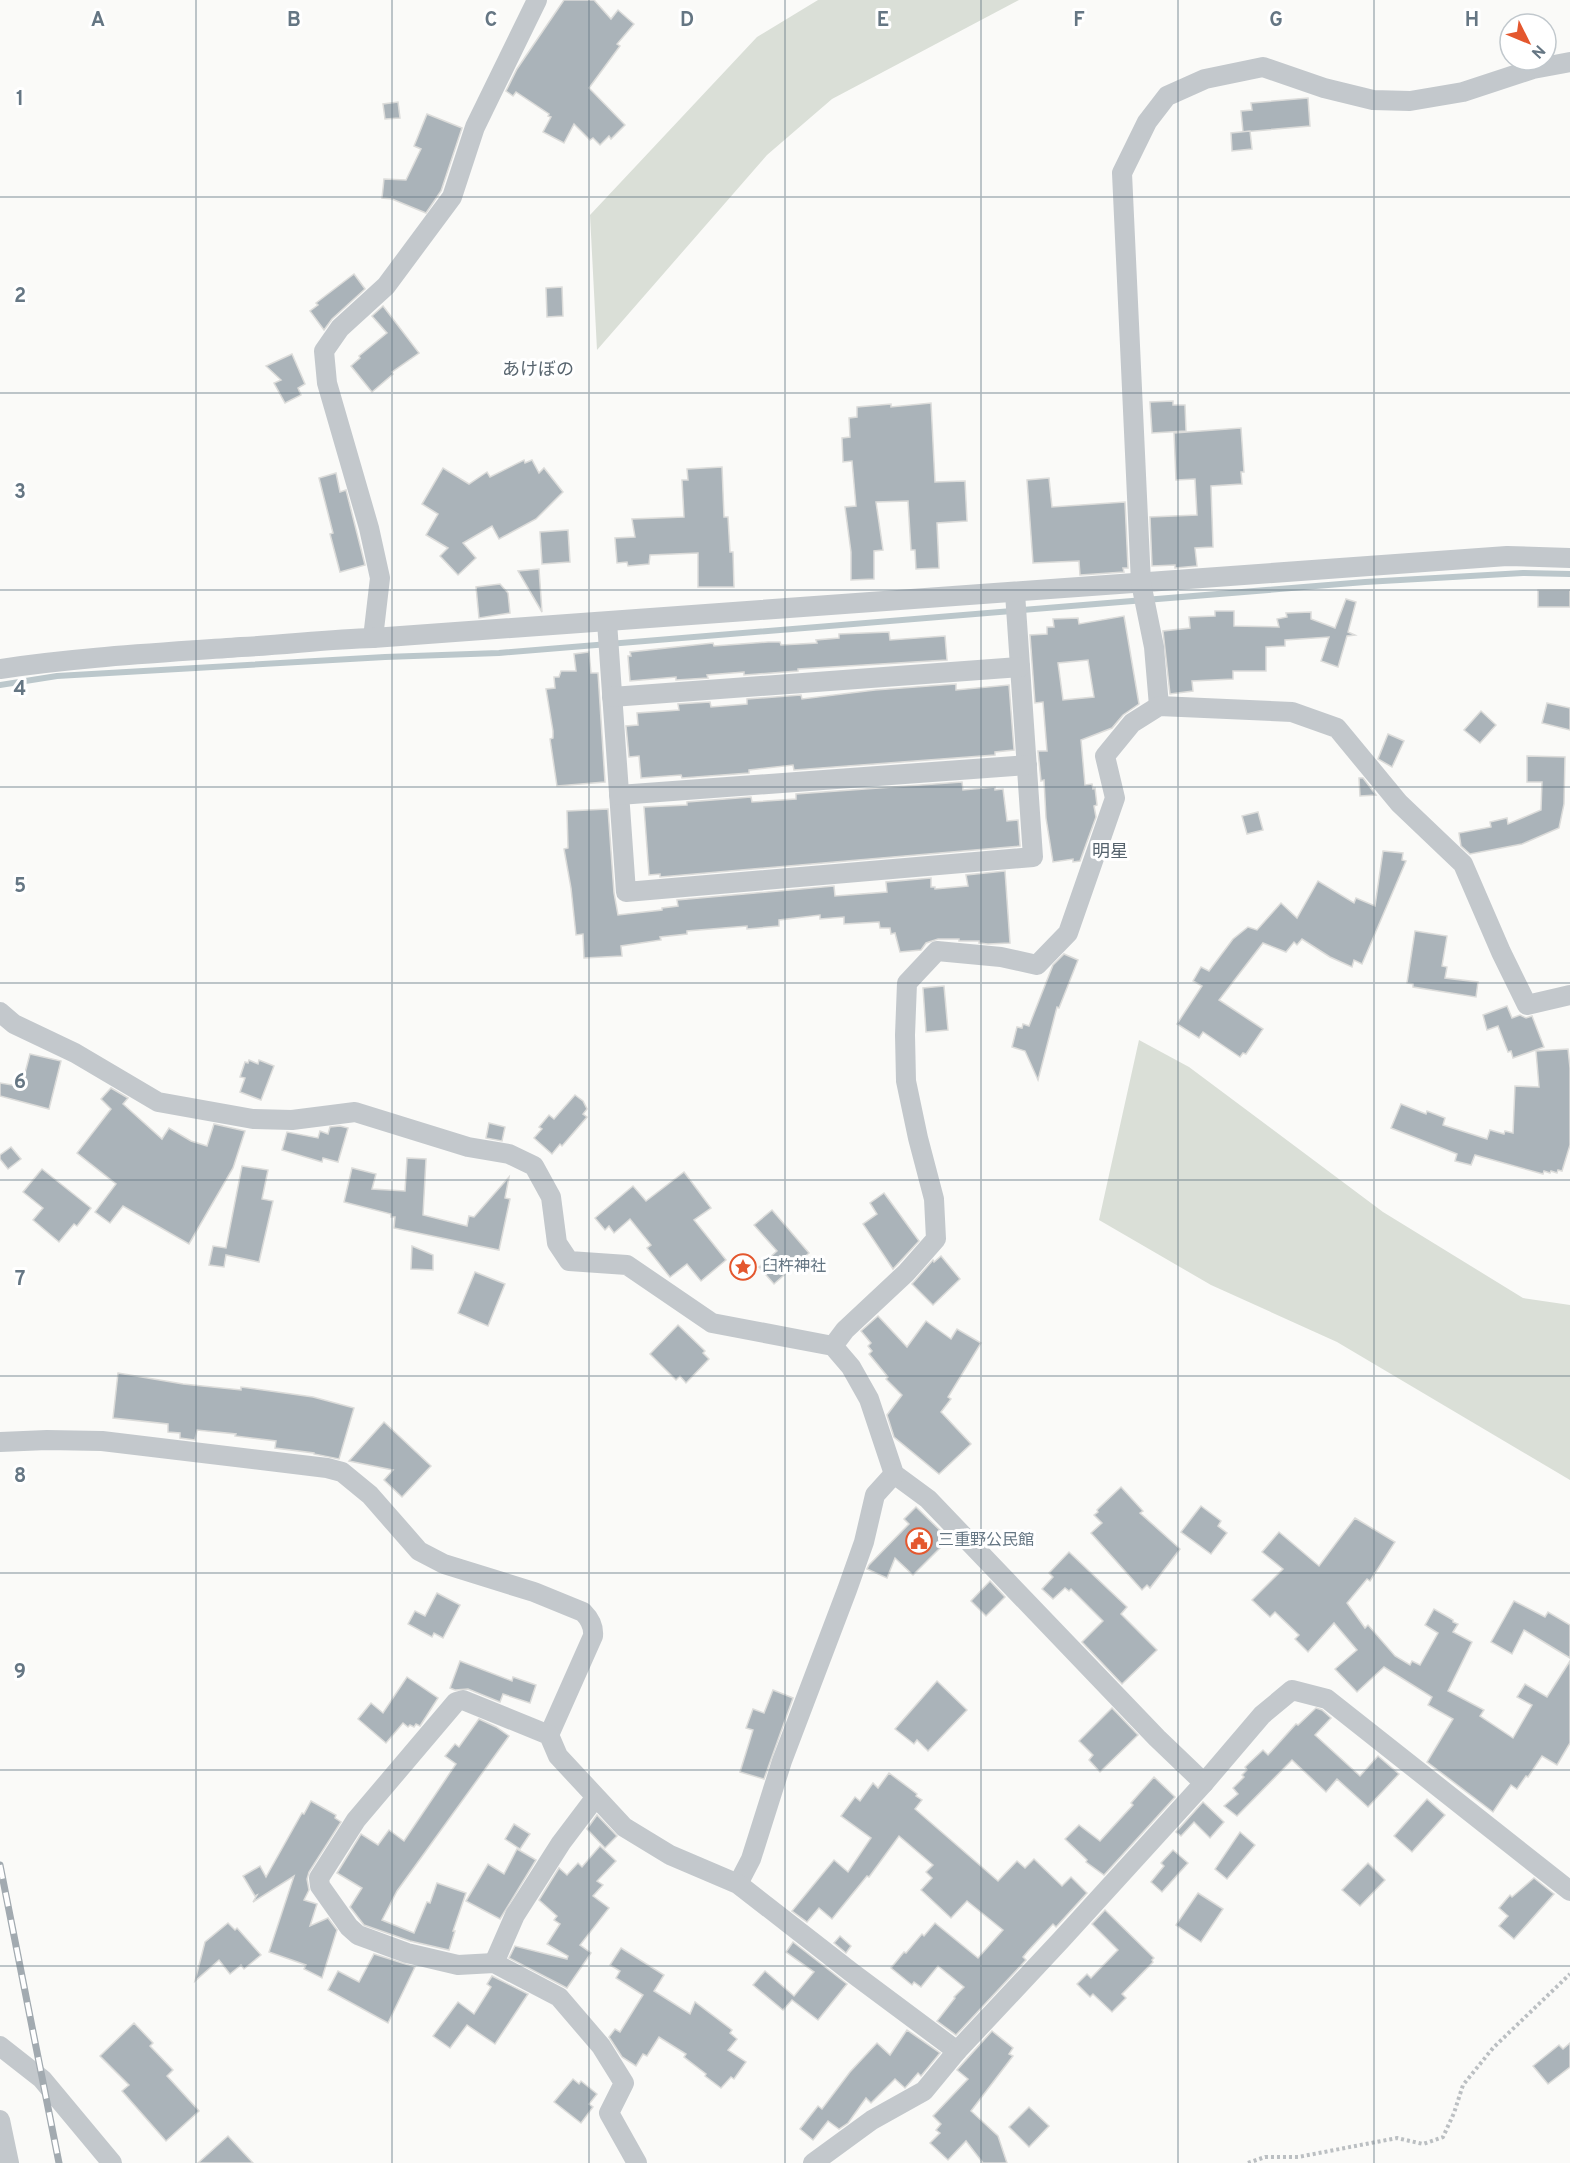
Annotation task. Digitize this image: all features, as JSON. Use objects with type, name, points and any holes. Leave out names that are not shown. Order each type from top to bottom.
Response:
[{"type":"street","points":[[373,638],[380,578],[369,528],[327,383],[324,351],[340,328],[386,286],[452,196],[475,128],[537,0]]},
{"type":"street","points":[[1159,706],[1155,647],[1143,594],[1122,173],[1147,122],[1167,96],[1205,79],[1263,67],[1324,88],[1373,100],[1410,101],[1463,92],[1533,69],[1570,62]]},
{"type":"street","points":[[0,669],[156,652],[343,638],[608,634],[1143,594],[1508,556],[1570,558]]},
{"type":"street","points":[[608,634],[626,892],[1033,856],[1016,603]]},
{"type":"street","points":[[612,697],[1020,667]]},
{"type":"street","points":[[833,1346],[845,1330],[906,1273],[936,1239],[934,1199],[906,1081],[905,1035],[908,983],[937,951],[1001,957],[1037,965],[1068,933],[1115,798],[1105,756],[1132,723],[1159,706],[1292,712],[1337,728],[1399,803],[1463,864],[1527,1005],[1570,995]]},
{"type":"street","points":[[619,795],[1027,765]]},
{"type":"street","points":[[0,1012],[14,1024],[75,1053],[158,1102],[253,1119],[292,1120],[355,1112],[468,1148],[509,1154],[534,1166],[551,1197],[557,1243],[569,1262],[627,1265],[712,1323],[833,1346],[850,1367],[869,1399],[894,1474],[928,1499],[1203,1783]]},
{"type":"street","points":[[0,1442],[102,1441],[327,1468],[342,1472],[370,1495],[419,1551],[444,1564],[534,1592],[583,1612],[587,1616],[593,1627],[593,1636],[549,1735]]},
{"type":"street","points":[[738,1884],[751,1859],[782,1761],[864,1542],[875,1495],[894,1474]]},
{"type":"street","points":[[813,2163],[872,2120],[924,2091],[957,2051],[1061,1940],[1262,1715],[1292,1690],[1327,1699],[1570,1891]]},
{"type":"street","points":[[637,2163],[609,2113],[624,2083],[601,2046],[559,1997],[494,1963],[458,1965],[407,1953],[358,1935],[349,1927],[320,1886],[319,1878],[356,1820],[456,1702],[463,1700],[549,1735],[558,1756],[624,1827],[670,1855],[738,1884],[841,1965],[957,2051]]},
{"type":"street","points":[[494,1963],[515,1916],[561,1843],[595,1798]]},
{"type":"street","points":[[0,2046],[42,2079],[112,2163]]},
{"type":"street","points":[[0,2120],[9,2163]]},
{"type":"path","points":[[1248,2163],[1264,2157],[1298,2157],[1396,2138],[1423,2144],[1443,2137],[1463,2085],[1493,2049],[1570,1974]]},
{"type":"shaded area","points":[[818,0],[1019,0],[832,99],[767,155],[597,350],[590,215],[757,37]]},
{"type":"shaded area","points":[[1139,1040],[1189,1067],[1383,1212],[1523,1298],[1570,1305],[1570,1480],[1337,1342],[1211,1285],[1099,1220]]},
{"type":"building","points":[[564,0],[594,0],[611,19],[618,10],[634,24],[617,44],[620,46],[589,88],[625,125],[611,139],[609,136],[600,145],[593,138],[590,140],[574,124],[564,143],[543,132],[551,117],[548,116],[549,114],[516,92],[513,96],[506,91],[517,69]]},
{"type":"building","points":[[1308,98],[1310,126],[1243,132],[1241,111],[1252,110],[1251,103]]},
{"type":"building","points":[[398,102],[400,118],[385,119],[383,104]]},
{"type":"building","points":[[427,114],[462,128],[441,191],[426,213],[392,199],[382,198],[384,179],[406,180],[421,149],[414,146]]},
{"type":"building","points":[[1250,131],[1252,149],[1232,151],[1231,133]]},
{"type":"building","points":[[354,274],[365,289],[332,319],[324,330],[310,311],[318,305],[316,303]]},
{"type":"building","points":[[562,287],[563,316],[547,317],[546,288]]},
{"type":"building","points":[[383,306],[419,353],[392,372],[393,374],[372,392],[351,366],[360,358],[359,356],[387,333],[372,316]]},
{"type":"building","points":[[292,354],[305,384],[298,388],[301,395],[285,403],[274,383],[281,380],[266,366]]},
{"type":"building","points":[[1173,401],[1173,405],[1185,405],[1186,431],[1152,433],[1150,402]]},
{"type":"building","points":[[931,403],[935,482],[965,481],[967,521],[937,523],[939,568],[916,569],[915,550],[911,550],[908,501],[876,502],[883,550],[874,551],[874,579],[851,580],[851,552],[845,507],[856,506],[852,461],[843,462],[842,438],[850,437],[849,418],[857,417],[857,407],[891,404],[891,407]]},
{"type":"building","points":[[1241,428],[1244,472],[1241,472],[1242,484],[1211,486],[1213,547],[1195,548],[1197,566],[1175,568],[1175,565],[1152,566],[1150,517],[1197,515],[1195,479],[1176,480],[1174,433]]},
{"type":"building","points":[[524,460],[525,463],[532,460],[539,473],[544,468],[563,492],[536,519],[499,539],[492,526],[463,543],[476,558],[458,575],[440,556],[448,548],[426,535],[438,514],[422,504],[443,468],[469,484],[487,472],[490,477]]},
{"type":"building","points":[[722,467],[724,517],[728,517],[730,552],[733,552],[734,587],[698,587],[698,553],[650,555],[649,564],[628,566],[627,562],[617,563],[615,538],[635,537],[632,519],[684,517],[682,480],[688,480],[687,469]]},
{"type":"building","points":[[336,473],[340,492],[346,490],[365,565],[340,572],[319,478]]},
{"type":"building","points":[[1049,478],[1052,507],[1125,502],[1128,568],[1123,568],[1124,572],[1080,575],[1079,561],[1033,563],[1027,480]]},
{"type":"building","points":[[568,530],[570,562],[542,564],[540,532]]},
{"type":"building","points":[[539,569],[542,612],[518,571]]},
{"type":"building","points":[[500,584],[508,593],[510,613],[479,618],[476,587]]},
{"type":"building","points":[[1538,590],[1570,590],[1570,607],[1538,607]]},
{"type":"building","points":[[1346,599],[1356,602],[1348,632],[1355,635],[1347,636],[1338,667],[1321,661],[1329,637],[1285,640],[1285,646],[1266,647],[1266,671],[1233,671],[1233,679],[1192,681],[1193,691],[1170,694],[1163,631],[1190,628],[1189,617],[1215,616],[1215,611],[1234,611],[1234,626],[1279,627],[1277,619],[1287,617],[1286,613],[1311,612],[1311,619],[1335,628]]},
{"type":"building","points":[[1124,616],[1139,704],[1123,715],[1112,728],[1081,740],[1085,785],[1092,784],[1093,789],[1095,788],[1096,817],[1080,861],[1073,862],[1073,859],[1053,862],[1046,818],[1044,780],[1041,781],[1038,751],[1047,751],[1043,702],[1035,703],[1030,635],[1047,634],[1047,627],[1054,627],[1053,619],[1078,618],[1079,624]],"holes":[[[1088,660],[1094,697],[1063,700],[1058,663]]]},
{"type":"building","points":[[889,632],[890,640],[945,636],[947,660],[798,669],[798,671],[744,675],[744,672],[707,675],[708,678],[676,680],[676,677],[630,681],[628,656],[631,656],[630,652],[713,643],[714,646],[768,642],[780,642],[781,645],[817,643],[816,640],[839,638],[839,634]]},
{"type":"building","points":[[589,652],[591,673],[598,673],[605,782],[557,786],[550,739],[553,738],[553,731],[546,689],[555,688],[554,677],[559,677],[561,671],[576,671],[574,654]]},
{"type":"building","points":[[956,684],[956,690],[1009,685],[1014,750],[995,752],[995,755],[794,770],[793,765],[749,770],[749,773],[682,778],[681,775],[641,778],[639,756],[629,757],[626,726],[638,725],[637,713],[679,710],[678,704],[710,702],[711,707],[747,704],[747,699],[801,695],[802,699],[875,690]]},
{"type":"building","points":[[1547,703],[1570,708],[1570,730],[1542,723]]},
{"type":"building","points":[[1481,711],[1496,725],[1480,743],[1464,730]]},
{"type":"building","points":[[1388,734],[1404,741],[1392,767],[1378,759]]},
{"type":"building","points":[[1527,756],[1565,757],[1564,804],[1559,828],[1522,844],[1470,854],[1461,846],[1459,833],[1491,827],[1490,822],[1507,818],[1508,824],[1541,810],[1542,782],[1527,782]]},
{"type":"building","points":[[1359,778],[1363,778],[1376,795],[1360,796]]},
{"type":"building","points":[[962,782],[963,790],[995,787],[995,790],[1003,789],[1007,821],[1018,820],[1020,846],[660,877],[660,874],[649,875],[644,807],[687,805],[687,802],[751,797],[752,802],[796,799],[796,794]]},
{"type":"building","points":[[608,809],[614,893],[618,915],[678,906],[677,900],[834,886],[835,896],[887,892],[886,882],[931,878],[931,887],[935,889],[968,886],[966,875],[1005,871],[1010,943],[988,944],[979,943],[979,941],[959,941],[959,939],[938,939],[926,943],[921,950],[900,952],[895,933],[891,934],[890,928],[880,928],[879,922],[844,924],[844,917],[820,919],[820,915],[779,920],[779,926],[687,931],[687,934],[660,937],[661,940],[621,946],[622,956],[584,958],[583,934],[576,935],[564,849],[568,848],[567,811]]},
{"type":"building","points":[[1258,812],[1263,830],[1247,834],[1242,816]]},
{"type":"building","points":[[1383,851],[1403,853],[1402,860],[1406,861],[1362,964],[1354,960],[1352,967],[1330,957],[1302,939],[1297,945],[1294,942],[1286,952],[1263,943],[1219,1000],[1263,1029],[1246,1054],[1243,1053],[1240,1057],[1203,1032],[1199,1038],[1177,1024],[1202,986],[1193,981],[1201,967],[1209,971],[1233,939],[1248,927],[1257,930],[1281,903],[1297,918],[1318,881],[1354,903],[1356,898],[1375,906]]},
{"type":"building","points":[[1415,931],[1447,936],[1442,966],[1447,967],[1445,978],[1478,982],[1476,997],[1413,987],[1413,984],[1407,983]]},
{"type":"building","points":[[1064,954],[1078,960],[1059,1008],[1057,1007],[1038,1080],[1025,1051],[1012,1047],[1017,1027],[1022,1028],[1023,1024],[1029,1026],[1053,965]]},
{"type":"building","points":[[944,986],[948,1030],[926,1032],[923,988]]},
{"type":"building","points":[[1507,1006],[1512,1018],[1520,1015],[1526,1018],[1532,1016],[1544,1047],[1513,1058],[1511,1051],[1508,1052],[1498,1026],[1487,1030],[1483,1015]]},
{"type":"building","points":[[1568,1049],[1570,1145],[1562,1171],[1558,1170],[1557,1173],[1551,1171],[1550,1173],[1544,1171],[1543,1174],[1475,1155],[1471,1165],[1455,1161],[1457,1154],[1391,1128],[1401,1104],[1426,1114],[1427,1111],[1445,1118],[1443,1125],[1487,1139],[1490,1130],[1504,1134],[1505,1131],[1513,1133],[1515,1086],[1539,1087],[1536,1051]]},
{"type":"building","points":[[30,1054],[61,1061],[49,1109],[0,1096],[0,1083],[18,1086],[21,1072],[25,1073]]},
{"type":"building","points":[[249,1060],[258,1064],[259,1060],[274,1066],[261,1100],[240,1092],[245,1078],[240,1077],[245,1062],[248,1063]]},
{"type":"building","points":[[111,1088],[128,1098],[123,1104],[162,1139],[169,1128],[191,1141],[207,1146],[214,1124],[245,1131],[233,1168],[189,1244],[123,1206],[110,1223],[95,1212],[116,1184],[77,1153],[111,1109],[101,1099]]},
{"type":"building","points":[[575,1095],[583,1101],[587,1109],[583,1114],[587,1117],[552,1154],[534,1138],[542,1129],[539,1127],[549,1115],[554,1119]]},
{"type":"building","points":[[489,1123],[505,1127],[502,1141],[486,1138]]},
{"type":"building","points":[[330,1127],[348,1128],[338,1162],[323,1158],[322,1162],[282,1150],[287,1132],[318,1138],[320,1131],[328,1134]]},
{"type":"building","points":[[11,1147],[21,1159],[8,1169],[0,1159],[0,1155]]},
{"type":"building","points":[[407,1158],[426,1159],[423,1215],[467,1226],[469,1216],[474,1217],[509,1177],[505,1198],[510,1199],[499,1250],[394,1228],[395,1217],[391,1217],[391,1214],[344,1202],[352,1168],[376,1174],[372,1189],[405,1191]]},
{"type":"building","points":[[242,1166],[268,1170],[262,1199],[273,1201],[259,1262],[226,1255],[224,1267],[209,1265],[213,1246],[226,1248]]},
{"type":"building","points":[[42,1169],[91,1208],[77,1226],[74,1224],[59,1242],[33,1220],[43,1208],[23,1192]]},
{"type":"building","points":[[684,1172],[711,1208],[694,1220],[726,1260],[701,1281],[687,1264],[670,1277],[647,1248],[651,1245],[630,1219],[614,1233],[609,1226],[605,1230],[595,1218],[633,1186],[646,1201]]},
{"type":"building","points":[[884,1193],[919,1241],[893,1269],[863,1224],[877,1214],[870,1203]]},
{"type":"building","points":[[772,1210],[809,1253],[774,1284],[759,1267],[777,1251],[754,1225]]},
{"type":"building","points":[[412,1246],[433,1255],[433,1270],[411,1269]]},
{"type":"building","points":[[941,1256],[960,1279],[933,1305],[912,1284],[933,1260],[934,1262]]},
{"type":"building","points":[[475,1272],[505,1284],[488,1326],[458,1313]]},
{"type":"building","points":[[878,1316],[907,1347],[926,1321],[951,1339],[957,1329],[981,1343],[948,1397],[951,1399],[941,1412],[971,1444],[939,1474],[894,1437],[887,1415],[902,1395],[886,1379],[888,1377],[869,1354],[872,1351],[868,1346],[871,1343],[861,1331]]},
{"type":"building","points":[[678,1325],[705,1351],[703,1353],[709,1359],[686,1383],[680,1376],[676,1380],[650,1354]]},
{"type":"building","points":[[118,1373],[183,1384],[241,1390],[241,1387],[313,1397],[354,1408],[339,1459],[275,1448],[276,1441],[235,1436],[236,1434],[197,1430],[195,1440],[180,1438],[180,1433],[168,1432],[168,1424],[113,1418]]},
{"type":"building","points":[[384,1422],[431,1466],[402,1497],[384,1480],[393,1470],[349,1461]]},
{"type":"building","points":[[1121,1487],[1143,1511],[1140,1513],[1180,1549],[1150,1588],[1147,1585],[1142,1590],[1091,1533],[1102,1523],[1094,1515],[1098,1512],[1097,1510]]},
{"type":"building","points":[[1201,1506],[1221,1521],[1218,1526],[1227,1533],[1211,1554],[1181,1532]]},
{"type":"building","name":"三重野公民館","points":[[916,1507],[949,1539],[913,1575],[895,1558],[887,1578],[867,1569],[909,1524],[904,1519]]},
{"type":"building","points":[[1355,1518],[1395,1542],[1370,1581],[1367,1579],[1347,1603],[1365,1628],[1368,1625],[1395,1656],[1410,1665],[1412,1661],[1420,1665],[1438,1633],[1425,1625],[1434,1609],[1458,1624],[1453,1632],[1472,1642],[1448,1691],[1484,1710],[1480,1716],[1513,1738],[1532,1705],[1517,1697],[1525,1684],[1547,1697],[1570,1661],[1570,1743],[1557,1765],[1542,1756],[1517,1789],[1511,1785],[1493,1812],[1427,1762],[1453,1719],[1428,1705],[1432,1697],[1384,1667],[1357,1692],[1335,1669],[1357,1650],[1334,1623],[1308,1652],[1295,1639],[1299,1635],[1275,1612],[1270,1617],[1252,1600],[1283,1569],[1262,1552],[1279,1532],[1319,1566]]},
{"type":"building","points":[[1069,1552],[1127,1607],[1121,1614],[1157,1650],[1122,1684],[1082,1642],[1103,1621],[1071,1589],[1069,1591],[1065,1588],[1053,1599],[1042,1589],[1053,1577],[1049,1573]]},
{"type":"building","points":[[990,1581],[1005,1597],[986,1616],[971,1601]]},
{"type":"building","points":[[437,1593],[460,1605],[443,1638],[434,1633],[432,1637],[408,1624],[415,1611],[425,1616]]},
{"type":"building","points":[[1514,1601],[1545,1617],[1548,1612],[1570,1625],[1570,1658],[1524,1630],[1512,1654],[1491,1642]]},
{"type":"building","points":[[460,1661],[512,1681],[513,1677],[536,1685],[530,1703],[503,1694],[500,1702],[468,1689],[450,1688]]},
{"type":"building","points":[[407,1677],[438,1698],[420,1726],[416,1724],[414,1727],[410,1725],[408,1727],[403,1723],[386,1743],[358,1719],[371,1703],[383,1713]]},
{"type":"building","points":[[937,1681],[967,1710],[928,1751],[917,1740],[914,1744],[895,1729]]},
{"type":"building","points":[[773,1690],[793,1698],[764,1779],[740,1772],[753,1730],[746,1728],[753,1709],[764,1713]]},
{"type":"building","points":[[1112,1708],[1138,1735],[1100,1772],[1089,1760],[1093,1755],[1079,1741]]},
{"type":"building","points":[[1316,1708],[1331,1718],[1315,1735],[1360,1776],[1378,1756],[1399,1774],[1368,1807],[1337,1779],[1326,1792],[1292,1760],[1237,1816],[1224,1806],[1238,1794],[1233,1788],[1244,1777],[1242,1775],[1247,1770],[1245,1767],[1263,1750],[1268,1755],[1296,1724],[1298,1725]]},
{"type":"building","points":[[479,1719],[509,1736],[397,1891],[382,1920],[414,1933],[427,1902],[430,1903],[437,1883],[466,1893],[449,1950],[410,1941],[364,1925],[350,1907],[362,1888],[337,1873],[361,1834],[378,1845],[389,1830],[404,1841],[456,1764],[445,1756],[455,1744],[459,1747]]},
{"type":"building","points":[[889,1773],[922,1800],[915,1809],[998,1881],[1017,1861],[1025,1868],[1034,1859],[1062,1886],[1071,1877],[1087,1893],[1056,1927],[1053,1924],[1028,1951],[1023,1957],[1026,1960],[956,2035],[937,2021],[964,1987],[938,1966],[921,1987],[914,1982],[912,1985],[891,1968],[904,1952],[906,1953],[935,1923],[978,1958],[1003,1930],[967,1901],[951,1918],[921,1890],[932,1878],[926,1872],[933,1865],[899,1836],[869,1877],[867,1876],[832,1919],[819,1908],[807,1922],[792,1911],[834,1860],[848,1872],[871,1838],[841,1816],[855,1797],[860,1801],[873,1783],[878,1788]]},
{"type":"building","points":[[1154,1777],[1175,1797],[1104,1875],[1086,1862],[1087,1860],[1065,1839],[1079,1825],[1100,1841],[1133,1805],[1131,1803]]},
{"type":"building","points":[[1427,1799],[1445,1815],[1412,1852],[1394,1836]]},
{"type":"building","points":[[311,1801],[336,1815],[335,1818],[341,1822],[309,1872],[307,1879],[309,1890],[304,1900],[317,1904],[310,1926],[328,1918],[337,1930],[322,1978],[304,1969],[306,1965],[269,1952],[294,1876],[253,1902],[257,1895],[255,1896],[243,1876],[260,1866],[266,1877]]},
{"type":"building","points":[[1203,1802],[1224,1822],[1210,1838],[1194,1822],[1181,1836],[1176,1832]]},
{"type":"building","points":[[597,1815],[617,1836],[605,1848],[587,1829]]},
{"type":"building","points":[[514,1824],[530,1834],[520,1849],[505,1839]]},
{"type":"building","points":[[1240,1832],[1255,1845],[1227,1879],[1215,1869]]},
{"type":"building","points":[[600,1846],[616,1861],[597,1881],[603,1885],[593,1896],[609,1908],[580,1945],[591,1953],[567,1988],[509,1958],[515,1946],[567,1959],[568,1956],[547,1944],[560,1924],[554,1920],[557,1916],[539,1900],[559,1868],[567,1875],[578,1863],[582,1867]]},
{"type":"building","points":[[517,1849],[536,1860],[500,1919],[466,1901],[488,1864],[504,1874]]},
{"type":"building","points":[[1173,1850],[1188,1863],[1162,1892],[1151,1882],[1164,1866],[1161,1863]]},
{"type":"building","points":[[1368,1863],[1385,1880],[1360,1906],[1342,1890]]},
{"type":"building","points":[[1534,1878],[1554,1894],[1514,1939],[1499,1926],[1508,1916],[1499,1908],[1510,1895],[1512,1897]]},
{"type":"building","points":[[1198,1893],[1223,1909],[1201,1942],[1176,1925]]},
{"type":"building","points":[[1105,1910],[1154,1958],[1153,1962],[1122,1994],[1126,1998],[1112,2012],[1093,1994],[1090,1997],[1077,1984],[1087,1974],[1091,1978],[1118,1950],[1092,1924]]},
{"type":"building","points":[[228,1923],[235,1930],[237,1928],[261,1955],[244,1969],[241,1965],[230,1974],[219,1960],[195,1981],[205,1942]]},
{"type":"building","points":[[840,1936],[851,1946],[846,1953],[834,1943]]},
{"type":"building","points":[[793,1942],[847,1984],[818,2020],[792,2000],[783,2010],[753,1985],[765,1971],[794,1996],[814,1972],[786,1952]]},
{"type":"building","points":[[621,1948],[664,1975],[654,1991],[690,2014],[695,2002],[732,2030],[730,2033],[737,2039],[728,2050],[746,2062],[734,2079],[731,2077],[721,2088],[684,2057],[686,2054],[659,2037],[647,2056],[643,2054],[636,2066],[622,2057],[609,2037],[615,2029],[620,2032],[643,1995],[616,1978],[620,1971],[610,1965]]},
{"type":"building","points":[[374,1954],[415,1967],[388,2023],[328,1990],[338,1971],[359,1982]]},
{"type":"building","points":[[492,1976],[528,1994],[495,2044],[467,2025],[450,2048],[433,2036],[458,2002],[474,2014],[491,1987],[487,1984]]},
{"type":"building","points":[[134,2023],[153,2043],[150,2046],[173,2070],[167,2076],[199,2111],[166,2141],[122,2091],[129,2085],[100,2056]]},
{"type":"building","points":[[907,2030],[940,2053],[921,2076],[918,2073],[905,2088],[895,2079],[871,2103],[866,2098],[848,2123],[839,2129],[828,2121],[813,2140],[800,2129],[818,2106],[822,2109],[850,2072],[877,2043],[890,2055]]},
{"type":"building","points":[[992,2031],[1013,2048],[1009,2054],[1013,2056],[971,2111],[998,2136],[1007,2163],[983,2163],[966,2141],[948,2160],[930,2143],[940,2133],[936,2130],[941,2124],[933,2116],[968,2079],[957,2070]]},
{"type":"building","points":[[1570,2043],[1570,2067],[1548,2084],[1533,2066],[1559,2045],[1563,2049]]},
{"type":"building","points":[[573,2079],[579,2084],[581,2081],[597,2094],[589,2104],[593,2107],[581,2123],[554,2102]]},
{"type":"building","points":[[1029,2107],[1049,2126],[1029,2147],[1009,2127]]},
{"type":"building","points":[[228,2136],[253,2163],[198,2163]]},
{"type":"waterway","points":[[0,685],[57,676],[385,657],[499,653],[1365,582],[1523,573],[1570,574]]},
{"type":"railway","points":[[0,1865],[59,2163]]},
{"type":"place","name":"臼杵神社","points":[[743,1267]]},
{"type":"place","name":"三重野公民館","points":[[919,1541]]},
{"type":"district","name":"あけぼの","points":[[538,370]]},
{"type":"district","name":"明星","points":[[1110,852]]}]
